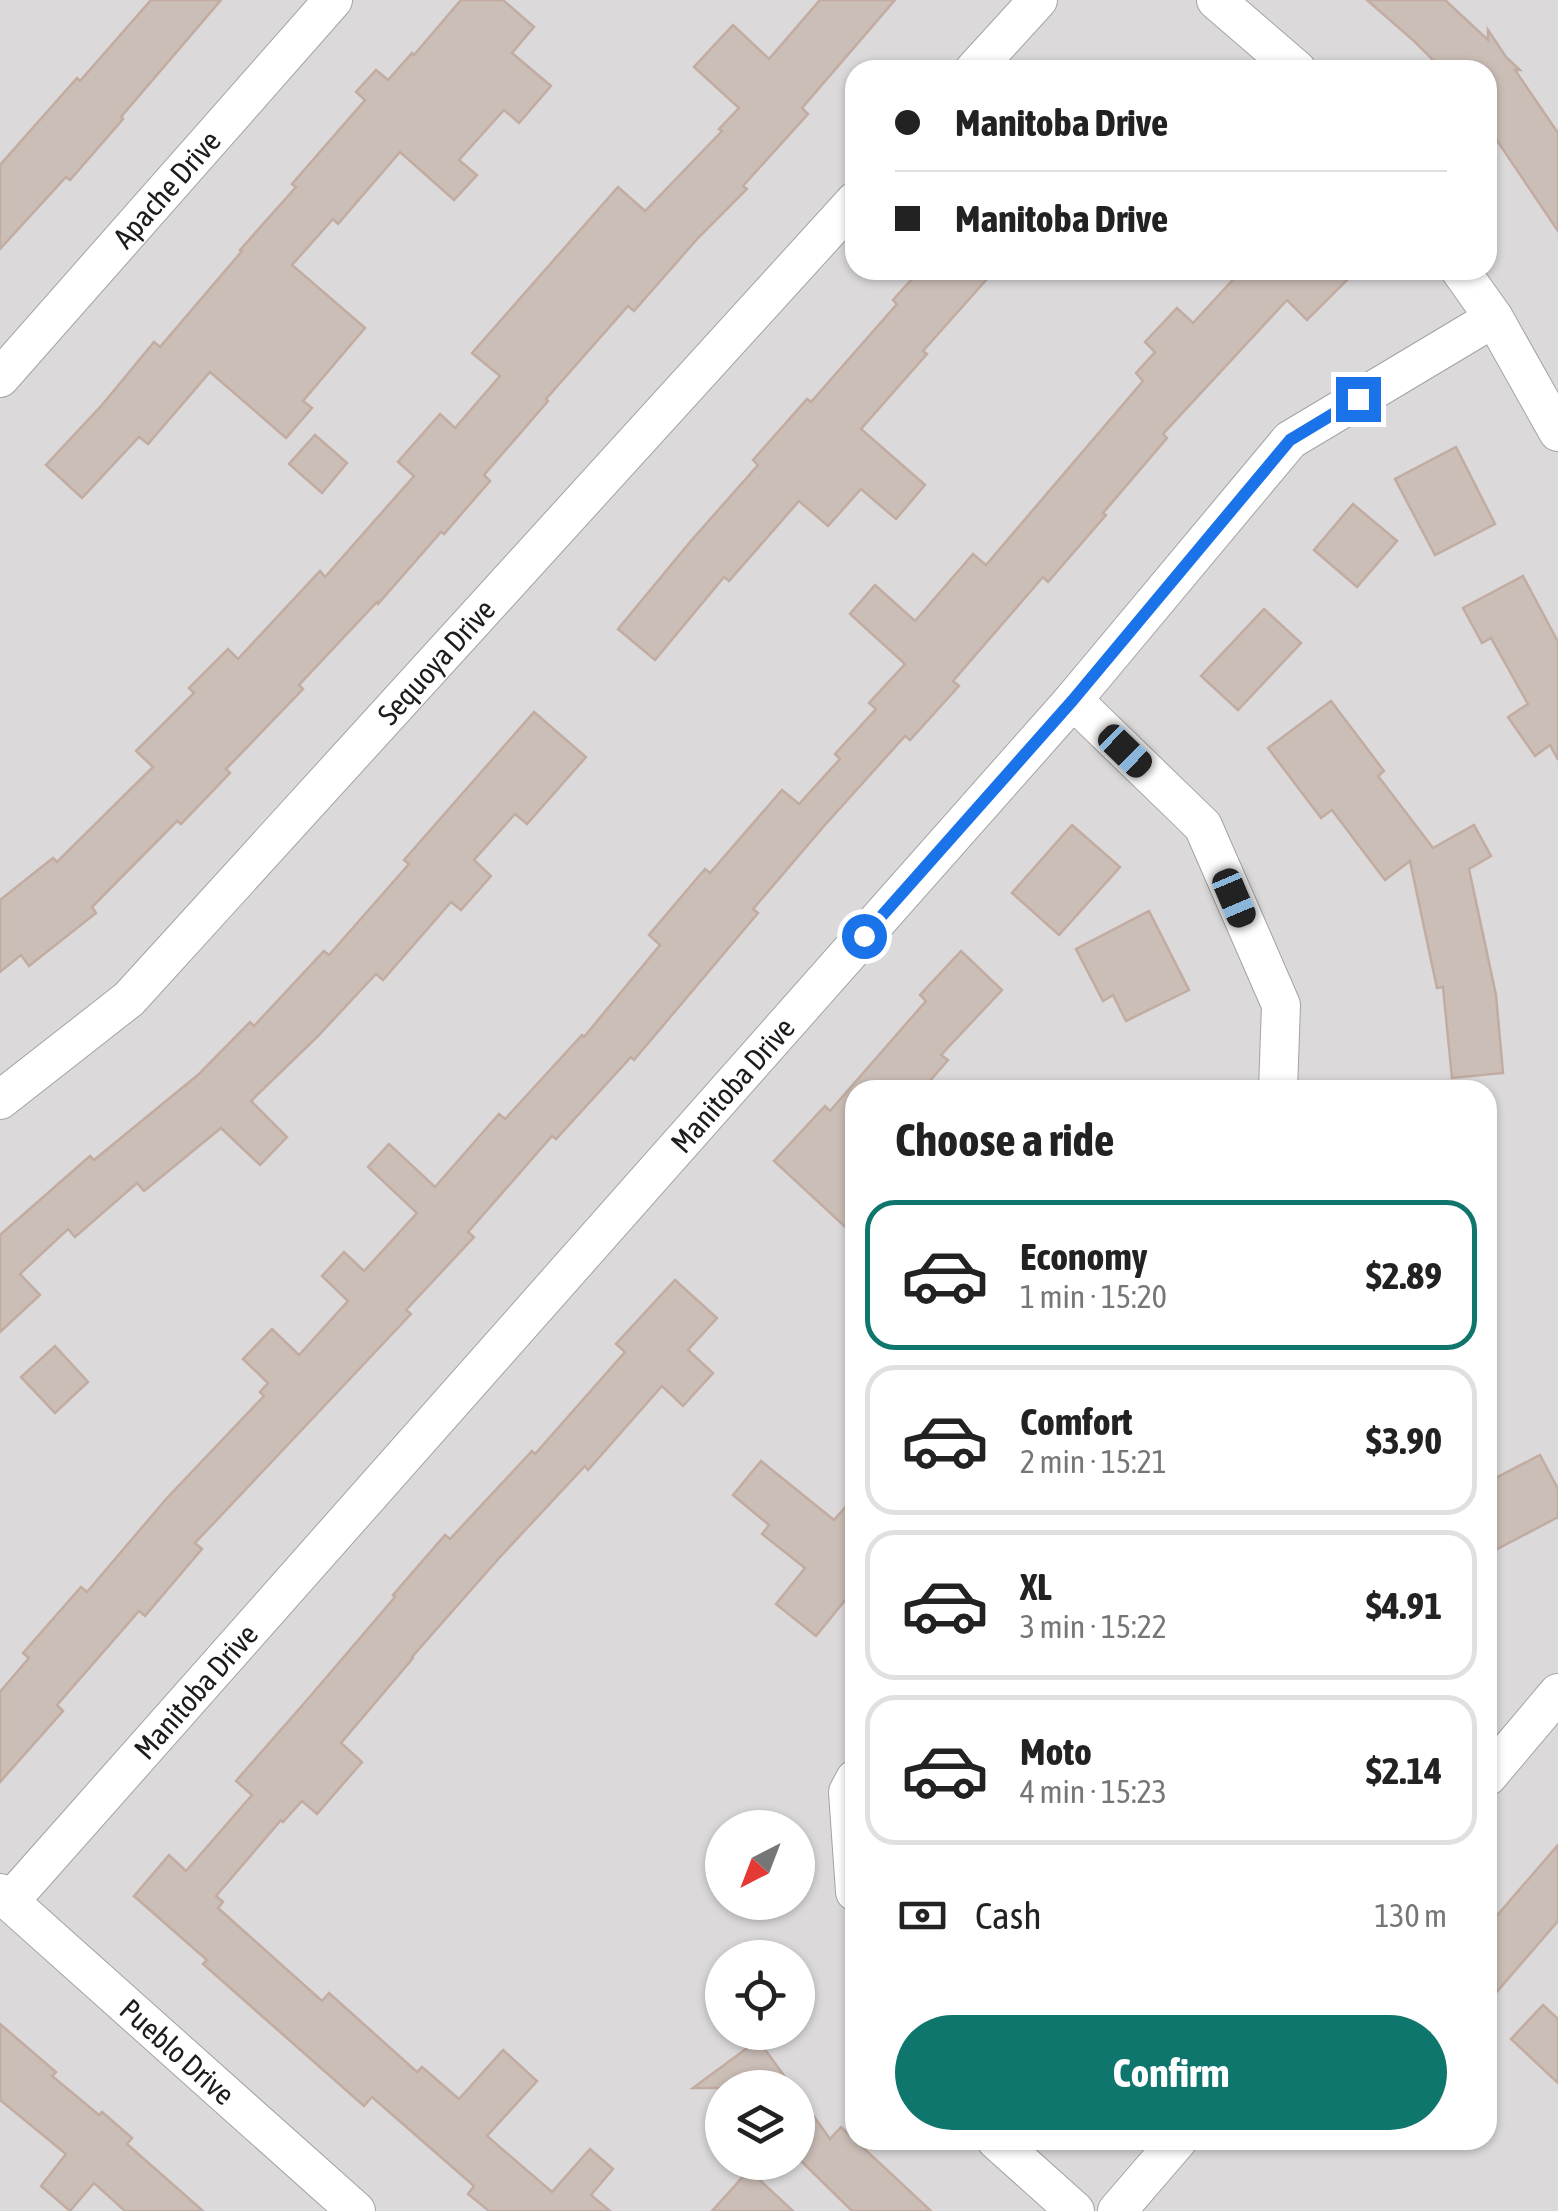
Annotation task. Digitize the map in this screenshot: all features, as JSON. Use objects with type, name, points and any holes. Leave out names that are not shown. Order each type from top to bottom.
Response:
[{"type":"street","name":"Apache Drive","points":[[0,378],[333,0]]},
{"type":"street","points":[[983,60],[1038,0]]},
{"type":"street","points":[[1216,0],[1285,60]]},
{"type":"street","name":"Sequoya Drive","points":[[0,1100],[129,999],[845,212]]},
{"type":"street","points":[[1467,280],[1494,318],[1558,432]]},
{"type":"street","name":"Manitoba Drive","points":[[5,1897],[1073,700],[1290,440],[1494,318]]},
{"type":"street","points":[[1073,700],[1202,826],[1280,1004],[1278,1080]]},
{"type":"street","points":[[1497,1765],[1558,1693]]},
{"type":"street","name":"Pueblo Drive","points":[[5,1897],[356,2211]]},
{"type":"street","points":[[1007,2150],[1076,2211]]},
{"type":"street","points":[[1117,2211],[1169,2150]]},
{"type":"shaded area","points":[[0,0],[1558,0],[1558,2211],[0,2211]]},
{"type":"building","points":[[151,0],[221,0],[70,180],[66,177],[0,249],[0,165]]},
{"type":"building","points":[[461,0],[503,0],[534,27],[512,53],[551,86],[519,123],[504,110],[459,160],[477,175],[454,200],[400,152],[338,224],[333,219],[292,265],[365,328],[303,401],[312,408],[286,438],[210,372],[148,444],[139,437],[82,498],[46,465],[154,342],[160,347],[296,187],[292,184],[365,100],[356,92],[376,70],[388,80]]},
{"type":"building","points":[[820,0],[895,0],[802,108],[808,114],[743,186],[747,189],[634,311],[628,306],[484,475],[490,481],[299,685],[303,689],[226,769],[230,773],[92,907],[96,913],[29,966],[21,955],[0,972],[0,900],[53,858],[57,862],[153,767],[136,751],[194,693],[189,688],[228,649],[238,659],[320,571],[325,577],[414,476],[398,462],[440,414],[455,428],[500,376],[472,353],[618,187],[645,211],[722,131],[719,129],[739,108],[694,67],[733,25],[769,59]]},
{"type":"building","points":[[1367,0],[1445,0],[1488,40],[1488,30],[1520,70],[1515,70],[1558,133],[1558,231],[1497,140],[1497,60],[1433,60]]},
{"type":"building","points":[[911,280],[986,280],[861,429],[925,485],[896,519],[861,489],[828,526],[799,501],[729,581],[724,577],[655,660],[618,629],[758,465],[753,460],[807,399],[811,402],[897,304],[893,300]]},
{"type":"building","points":[[1233,280],[1347,280],[1307,320],[1287,300],[1163,434],[1167,438],[1103,513],[1106,515],[1048,582],[1043,577],[953,681],[959,686],[910,740],[905,736],[824,826],[753,909],[758,913],[634,1060],[631,1057],[556,1139],[552,1136],[468,1232],[474,1237],[406,1310],[411,1314],[195,1543],[202,1549],[145,1616],[139,1611],[57,1705],[63,1711],[0,1782],[0,1692],[29,1658],[23,1653],[81,1587],[87,1592],[167,1498],[264,1396],[260,1392],[268,1383],[243,1359],[272,1329],[299,1355],[348,1301],[322,1276],[344,1252],[364,1271],[417,1213],[368,1167],[389,1144],[435,1187],[499,1114],[505,1119],[584,1037],[660,945],[649,935],[705,869],[710,873],[782,790],[799,804],[840,759],[835,754],[876,709],[869,703],[905,664],[850,614],[875,585],[915,621],[973,554],[986,565],[1143,381],[1136,373],[1155,352],[1145,342],[1177,308],[1193,323]]},
{"type":"building","points":[[315,435],[347,463],[322,493],[289,464]]},
{"type":"building","points":[[1456,447],[1495,524],[1435,555],[1395,479]]},
{"type":"building","points":[[1353,504],[1397,541],[1357,587],[1314,550]]},
{"type":"building","points":[[1523,576],[1558,642],[1558,760],[1550,745],[1535,756],[1508,717],[1528,704],[1491,638],[1482,643],[1463,608]]},
{"type":"building","points":[[1264,609],[1301,643],[1238,710],[1201,676]]},
{"type":"building","points":[[1331,701],[1384,771],[1378,776],[1433,848],[1474,825],[1491,856],[1469,869],[1496,995],[1503,1073],[1452,1078],[1443,987],[1437,988],[1410,861],[1385,880],[1332,810],[1321,818],[1268,748]]},
{"type":"building","points":[[534,712],[586,757],[527,824],[515,814],[474,860],[491,876],[461,910],[451,902],[383,980],[376,974],[251,1101],[287,1137],[260,1165],[221,1128],[144,1191],[137,1183],[75,1237],[68,1229],[20,1274],[40,1295],[0,1332],[0,1235],[90,1156],[94,1160],[199,1074],[250,1022],[254,1026],[324,951],[329,955],[409,864],[404,860]]},
{"type":"building","points":[[1072,825],[1120,867],[1059,935],[1012,893]]},
{"type":"building","points":[[1149,911],[1189,990],[1126,1021],[1113,995],[1103,1001],[1076,949]]},
{"type":"building","points":[[961,951],[1002,990],[941,1055],[948,1060],[931,1080],[857,1080],[926,1001],[920,995]]},
{"type":"building","points":[[845,1094],[845,1227],[774,1161],[825,1106],[830,1111]]},
{"type":"building","points":[[675,1280],[717,1318],[688,1350],[713,1373],[683,1406],[662,1386],[588,1470],[585,1466],[500,1557],[341,1743],[362,1762],[317,1814],[302,1801],[281,1820],[216,1896],[223,1902],[218,1908],[322,2001],[329,1993],[417,2072],[422,2067],[459,2099],[503,2050],[537,2081],[487,2136],[552,2192],[590,2149],[613,2169],[591,2195],[610,2211],[489,2211],[468,2194],[474,2186],[372,2097],[364,2106],[203,1964],[207,1960],[134,1896],[169,1855],[186,1871],[252,1795],[236,1781],[445,1535],[450,1539],[532,1451],[535,1454],[625,1352],[616,1344]]},
{"type":"building","points":[[55,1346],[88,1382],[55,1413],[21,1377]]},
{"type":"building","points":[[1540,1455],[1558,1489],[1558,1517],[1497,1549],[1497,1477]]},
{"type":"building","points":[[761,1461],[834,1520],[845,1507],[845,1600],[816,1636],[776,1604],[805,1568],[762,1534],[769,1525],[733,1495]]},
{"type":"building","points":[[1558,1845],[1558,1921],[1497,1992],[1497,1916]]},
{"type":"building","points":[[1543,2005],[1558,2019],[1558,2083],[1511,2039]]},
{"type":"building","points":[[0,2024],[56,2072],[52,2076],[132,2138],[127,2144],[203,2211],[125,2211],[94,2183],[70,2211],[41,2186],[66,2154],[0,2100]]},
{"type":"building","points":[[744,2050],[765,2050],[780,2070],[717,2070]]},
{"type":"building","points":[[815,2118],[830,2139],[841,2127],[845,2131],[845,2150],[866,2150],[931,2211],[852,2211],[815,2175]]},
{"type":"building","points":[[740,2180],[760,2180],[793,2211],[712,2211]]},
{"type":"route","points":[[864,936],[1073,700],[1290,440],[1358,399]]}]
